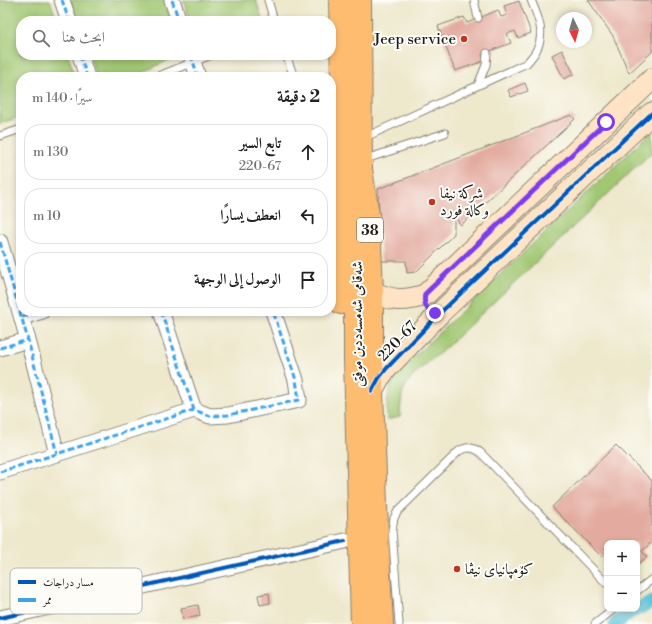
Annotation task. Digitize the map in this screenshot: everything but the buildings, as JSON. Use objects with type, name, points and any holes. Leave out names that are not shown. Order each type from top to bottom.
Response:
[{"type":"main road","name":"شەقامی شەمسەددین موفتی","points":[[340,0],[339,92],[341,316],[348,624]]},
{"type":"main road","name":"شەقامی شەمسەددین موفتی","points":[[360,0],[361,164],[355,298],[362,624]]},
{"type":"main road","name":"38","points":[[361,164],[369,221],[372,292]]},
{"type":"main road","points":[[372,292],[372,391],[382,624]]},
{"type":"street","points":[[62,0],[67,16]]},
{"type":"street","points":[[172,0],[177,16]]},
{"type":"street","points":[[82,60],[85,72]]},
{"type":"street","points":[[193,60],[196,72]]},
{"type":"street","name":"220-67","points":[[372,292],[385,298],[398,300],[412,299],[425,294],[652,79]]},
{"type":"street","name":"220-67","points":[[372,391],[379,378],[387,368],[440,313],[652,113]]},
{"type":"street","points":[[0,242],[16,297]]},
{"type":"street","points":[[425,294],[424,304],[427,309],[431,312],[440,313]]},
{"type":"street","points":[[25,316],[22,317],[57,454]]},
{"type":"street","points":[[163,316],[194,410]]},
{"type":"street","points":[[0,472],[194,410],[210,416],[228,415],[299,400],[296,380],[275,316]]},
{"type":"street","points":[[0,348],[28,340]]},
{"type":"street","points":[[142,586],[345,541]]},
{"type":"street","points":[[0,618],[18,614]]},
{"type":"lane","points":[[268,0],[273,16]]},
{"type":"lane","points":[[474,0],[478,18]]},
{"type":"lane","points":[[361,138],[527,64],[536,50],[541,34],[538,19],[531,0]]},
{"type":"lane","points":[[478,86],[486,65],[486,52]]},
{"type":"lane","points":[[165,72],[188,60]]},
{"type":"lane","points":[[288,60],[292,72]]},
{"type":"lane","points":[[0,136],[16,131]]},
{"type":"lane","points":[[361,164],[372,157],[445,133]]},
{"type":"lane","points":[[399,624],[392,526],[394,518],[398,511],[456,454],[466,448],[475,448],[481,453],[604,581]]},
{"type":"lane","points":[[640,589],[652,579]]},
{"type":"lane","points":[[595,624],[610,612]]},
{"type":"green space","points":[[0,0],[50,0],[55,16],[16,16],[16,60],[70,60],[73,72],[16,72],[16,118],[0,124]]},
{"type":"green space","points":[[70,0],[164,0],[169,16],[75,16]]},
{"type":"green space","points":[[183,0],[256,0],[261,16],[189,16]]},
{"type":"green space","points":[[91,60],[169,60],[143,72],[95,72]]},
{"type":"green space","points":[[652,131],[652,152],[441,352],[418,371],[408,382],[402,395],[400,417],[387,420],[388,394],[395,377],[400,371]]},
{"type":"waterway","points":[[615,624],[631,612],[652,601]]},
{"type":"marked path","points":[[62,0],[67,16]]},
{"type":"marked path","points":[[172,0],[177,16]]},
{"type":"marked path","points":[[82,60],[85,72]]},
{"type":"marked path","points":[[193,60],[196,72]]},
{"type":"marked path","points":[[0,242],[16,298]]},
{"type":"marked path","points":[[21,316],[57,454]]},
{"type":"marked path","points":[[163,316],[194,410]]},
{"type":"marked path","points":[[0,472],[194,410],[210,416],[228,415],[299,400],[296,380],[275,316]]},
{"type":"marked path","points":[[0,348],[28,340]]},
{"type":"cycle path","points":[[372,391],[379,378],[387,368],[440,313],[652,113]]},
{"type":"cycle path","points":[[142,586],[345,541]]},
{"type":"cycle path","points":[[0,618],[18,614]]},
{"type":"place","name":"Jeep service","points":[[464,39]]},
{"type":"place","name":"شركة نيفا وكالة فورد","points":[[432,202]]},
{"type":"place","name":"کۆمپانیای نیڤا","points":[[457,569]]},
{"type":"route","points":[[435,313],[427,309],[424,304],[425,294],[606,122]]}]
